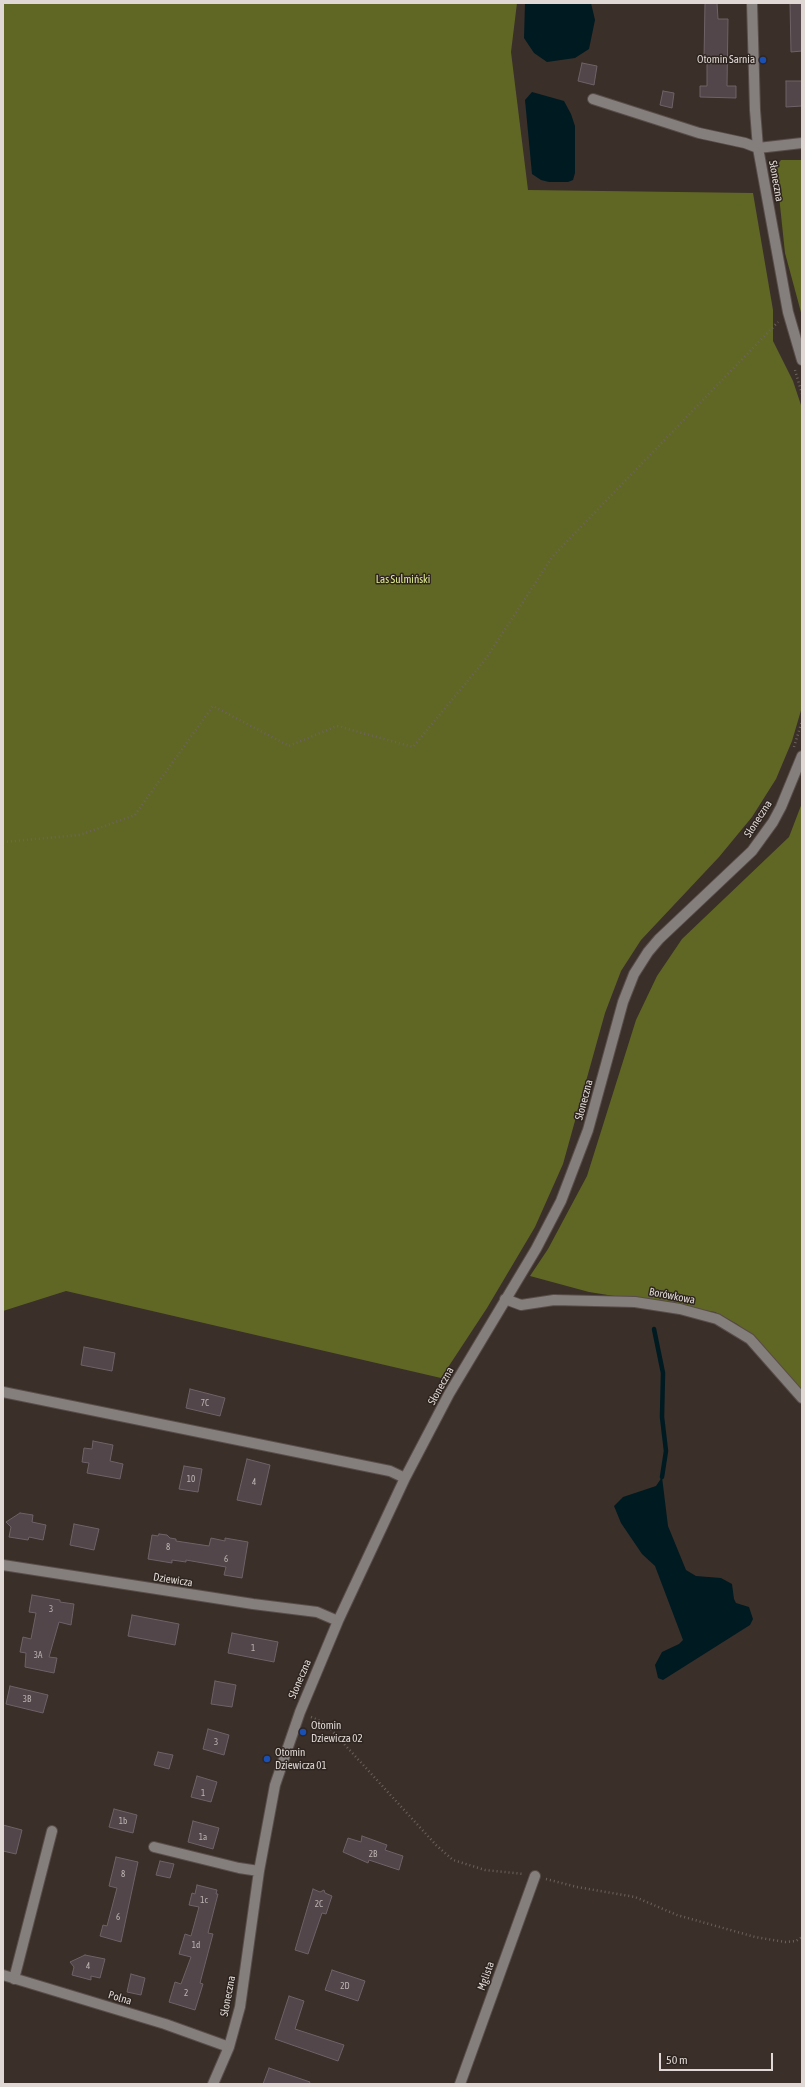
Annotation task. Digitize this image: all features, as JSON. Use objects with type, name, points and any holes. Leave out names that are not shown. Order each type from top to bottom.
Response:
[{"type":"street","name":"Słoneczna","points":[[752,3],[758,148],[788,312],[802,360]]},
{"type":"street","points":[[593,99],[699,133],[744,142],[758,148],[802,143]]},
{"type":"street","name":"Słoneczna","points":[[213,2084],[229,2047],[240,2007],[259,1871],[275,1785],[300,1712],[338,1621],[405,1478],[449,1394],[536,1249],[561,1201],[588,1130],[623,1002],[634,974],[648,952],[659,939],[752,851],[773,822],[781,807],[802,756]]},
{"type":"street","name":"Borówkowa","points":[[505,1299],[521,1305],[554,1300],[635,1302],[680,1309],[717,1318],[750,1339],[802,1398]]},
{"type":"street","points":[[3,1392],[390,1471],[405,1478]]},
{"type":"street","name":"Dziewicza","points":[[3,1565],[253,1604],[317,1612],[338,1621]]},
{"type":"street","points":[[14,1978],[52,1831]]},
{"type":"street","points":[[154,1848],[239,1868],[259,1871]]},
{"type":"street","name":"Mglista","points":[[460,2084],[535,1876]]},
{"type":"street","name":"Polna","points":[[3,1975],[166,2024],[229,2047]]},
{"type":"path","points":[[3,842],[80,835],[135,815],[213,706],[289,746],[337,726],[413,747],[485,660],[553,556],[788,312]]},
{"type":"path","points":[[300,1712],[325,1723],[436,1845],[453,1860],[485,1870],[513,1872],[577,1887],[635,1897],[677,1915],[754,1937],[785,1942],[796,1941],[802,1937]]},
{"type":"green space","name":"Las Sulmiński","points":[[3,3],[517,3],[511,52],[528,190],[753,193],[773,310],[773,341],[793,381],[802,408],[802,707],[792,741],[776,779],[752,817],[719,857],[641,940],[621,971],[605,1013],[563,1164],[535,1227],[487,1308],[441,1378],[66,1291],[3,1311]]},
{"type":"green space","points":[[781,160],[802,160],[802,316],[785,253],[776,167]]},
{"type":"green space","points":[[802,803],[802,1391],[756,1340],[737,1324],[715,1312],[589,1292],[530,1276],[548,1249],[587,1176],[636,1020],[657,976],[682,939],[789,837]]},
{"type":"water","points":[[525,3],[591,3],[595,20],[589,49],[575,58],[547,62],[534,53],[524,38]]},
{"type":"water","points":[[532,92],[564,101],[571,114],[575,126],[575,173],[573,180],[568,182],[549,182],[541,180],[532,174],[525,100]]},
{"type":"water","points":[[662,1477],[668,1526],[686,1570],[696,1576],[721,1578],[732,1584],[736,1603],[749,1607],[753,1619],[750,1625],[663,1680],[658,1678],[655,1665],[662,1652],[679,1644],[683,1640],[655,1566],[642,1554],[621,1523],[614,1506],[623,1497],[656,1486]]},
{"type":"building","points":[[705,3],[717,3],[718,19],[728,19],[727,86],[736,86],[736,98],[700,97],[700,86],[707,86],[707,60],[704,59]]},
{"type":"building","points":[[790,3],[802,3],[802,51],[791,52]]},
{"type":"building","points":[[582,63],[597,66],[594,85],[578,81]]},
{"type":"building","points":[[786,81],[802,81],[802,106],[786,107]]},
{"type":"building","points":[[663,91],[674,93],[672,108],[660,105]]},
{"type":"building","points":[[84,1347],[115,1353],[112,1371],[81,1365]]},
{"type":"building","points":[[190,1389],[225,1398],[220,1416],[186,1408]]},
{"type":"building","points":[[93,1441],[113,1445],[110,1461],[123,1464],[120,1479],[87,1473],[89,1463],[82,1462],[84,1448],[92,1449]]},
{"type":"building","points":[[247,1459],[270,1465],[261,1505],[237,1500]]},
{"type":"building","points":[[184,1466],[202,1469],[198,1492],[179,1489]]},
{"type":"building","points":[[20,1513],[33,1515],[32,1522],[46,1525],[43,1540],[29,1537],[28,1540],[9,1537],[11,1527],[6,1522]]},
{"type":"building","points":[[74,1524],[99,1529],[94,1550],[70,1545]]},
{"type":"building","points":[[159,1534],[167,1535],[170,1538],[176,1539],[176,1541],[209,1546],[211,1538],[225,1541],[225,1538],[248,1542],[242,1578],[224,1575],[226,1567],[186,1560],[186,1562],[172,1560],[172,1563],[148,1559],[152,1535],[158,1536]]},
{"type":"building","points":[[32,1595],[74,1604],[71,1625],[59,1622],[49,1657],[57,1658],[54,1673],[25,1667],[26,1653],[20,1652],[23,1637],[31,1639],[36,1613],[29,1612]]},
{"type":"building","points":[[132,1615],[179,1624],[175,1645],[128,1636]]},
{"type":"building","points":[[232,1633],[278,1642],[274,1662],[228,1653]]},
{"type":"building","points":[[215,1681],[236,1685],[232,1707],[211,1704]]},
{"type":"building","points":[[10,1686],[48,1695],[43,1713],[6,1704]]},
{"type":"building","points":[[208,1729],[229,1735],[224,1755],[203,1749]]},
{"type":"building","points":[[158,1752],[173,1755],[169,1769],[154,1765]]},
{"type":"building","points":[[197,1776],[217,1782],[211,1802],[191,1797]]},
{"type":"building","points":[[114,1809],[137,1815],[133,1833],[109,1827]]},
{"type":"building","points":[[193,1821],[219,1828],[213,1849],[188,1842]]},
{"type":"building","points":[[3,1825],[22,1830],[16,1854],[3,1851]]},
{"type":"building","points":[[362,1836],[387,1845],[385,1850],[403,1856],[399,1870],[369,1860],[368,1863],[343,1852],[348,1838],[361,1842]]},
{"type":"building","points":[[116,1857],[138,1862],[121,1942],[100,1936],[103,1925],[107,1926],[117,1888],[109,1886]]},
{"type":"building","points":[[160,1861],[174,1864],[170,1878],[156,1875]]},
{"type":"building","points":[[197,1885],[217,1890],[216,1894],[218,1894],[208,1933],[213,1934],[200,1983],[203,1984],[195,2010],[169,2002],[175,1982],[181,1984],[191,1957],[179,1954],[185,1934],[191,1936],[199,1907],[189,1905],[192,1893],[195,1894]]},
{"type":"building","points":[[313,1889],[320,1892],[324,1890],[325,1893],[332,1896],[326,1914],[322,1913],[308,1954],[295,1950]]},
{"type":"building","points":[[85,1955],[105,1959],[100,1978],[91,1976],[91,1980],[72,1975],[74,1967],[70,1962]]},
{"type":"building","points":[[332,1970],[365,1981],[358,2001],[325,1990]]},
{"type":"building","points":[[131,1974],[145,1978],[141,1995],[127,1992]]},
{"type":"building","points":[[289,1996],[304,2001],[295,2029],[344,2045],[338,2061],[275,2039]]},
{"type":"building","points":[[269,2068],[310,2082],[309,2084],[263,2084]]},
{"type":"waterway","points":[[654,1329],[663,1373],[662,1417],[666,1451],[662,1477]]},
{"type":"place","name":"Otomin Sarnia","points":[[763,60]]},
{"type":"place","name":"Otomin Dziewicza 02","points":[[303,1732]]},
{"type":"place","name":"Otomin Dziewicza 01","points":[[267,1759]]}]
